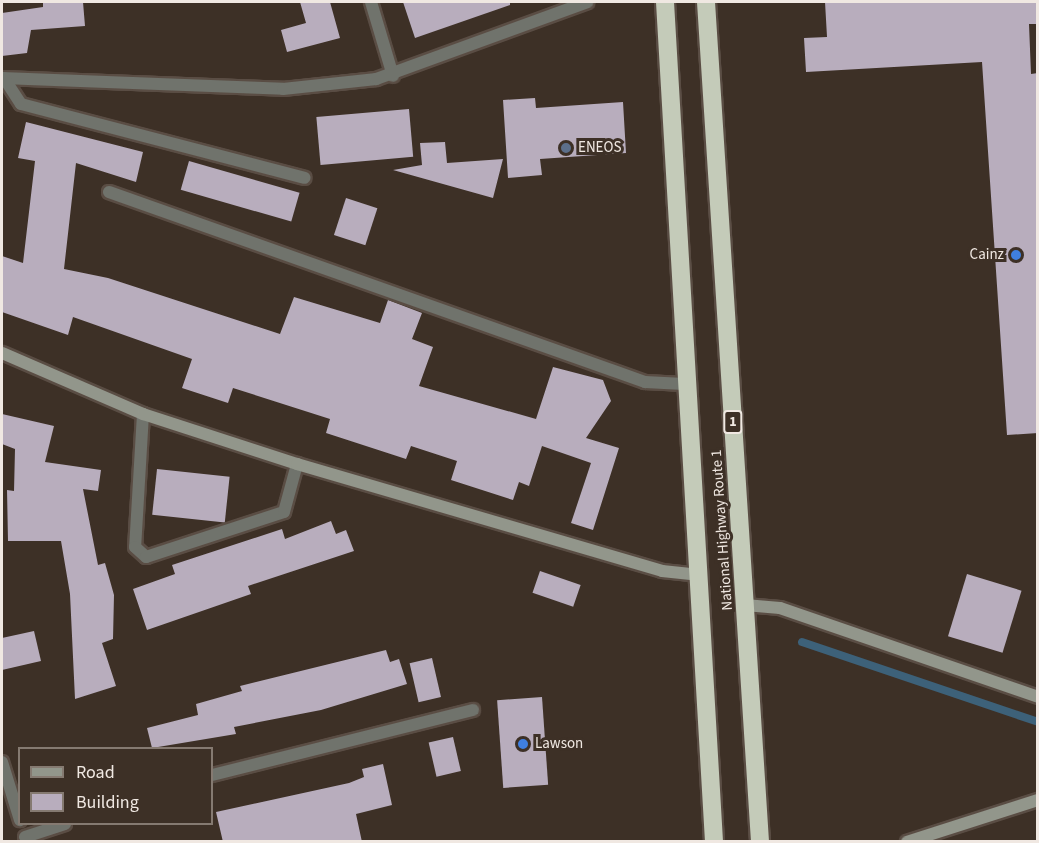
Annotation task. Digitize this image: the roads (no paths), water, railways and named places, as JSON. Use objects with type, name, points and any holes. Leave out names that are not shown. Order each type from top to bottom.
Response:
[{"type":"highway","name":"National Highway Route 1","points":[[665,2],[684,384],[714,842]]},
{"type":"highway","name":"National Highway Route 1","points":[[706,2],[760,842]]},
{"type":"street","points":[[371,2],[393,76]]},
{"type":"street","points":[[3,78],[284,89],[393,76],[587,2]]},
{"type":"street","points":[[3,78],[21,104],[305,177]]},
{"type":"street","points":[[109,192],[645,382],[684,384]]},
{"type":"street","points":[[2,353],[143,414],[297,464],[662,571],[698,575]]},
{"type":"street","points":[[143,414],[135,548],[146,557],[284,512],[292,500],[297,464]]},
{"type":"street","points":[[745,605],[780,608],[1038,697]]},
{"type":"street","points":[[213,775],[473,710]]},
{"type":"street","points":[[2,762],[18,815]]},
{"type":"street","points":[[907,842],[1038,800]]},
{"type":"street","points":[[26,839],[61,825]]},
{"type":"waterway","points":[[802,642],[1038,722]]},
{"type":"place","name":"ENEOS","points":[[566,148]]},
{"type":"place","name":"Cainz","points":[[1016,255]]},
{"type":"place","name":"Lawson","points":[[523,744]]}]
